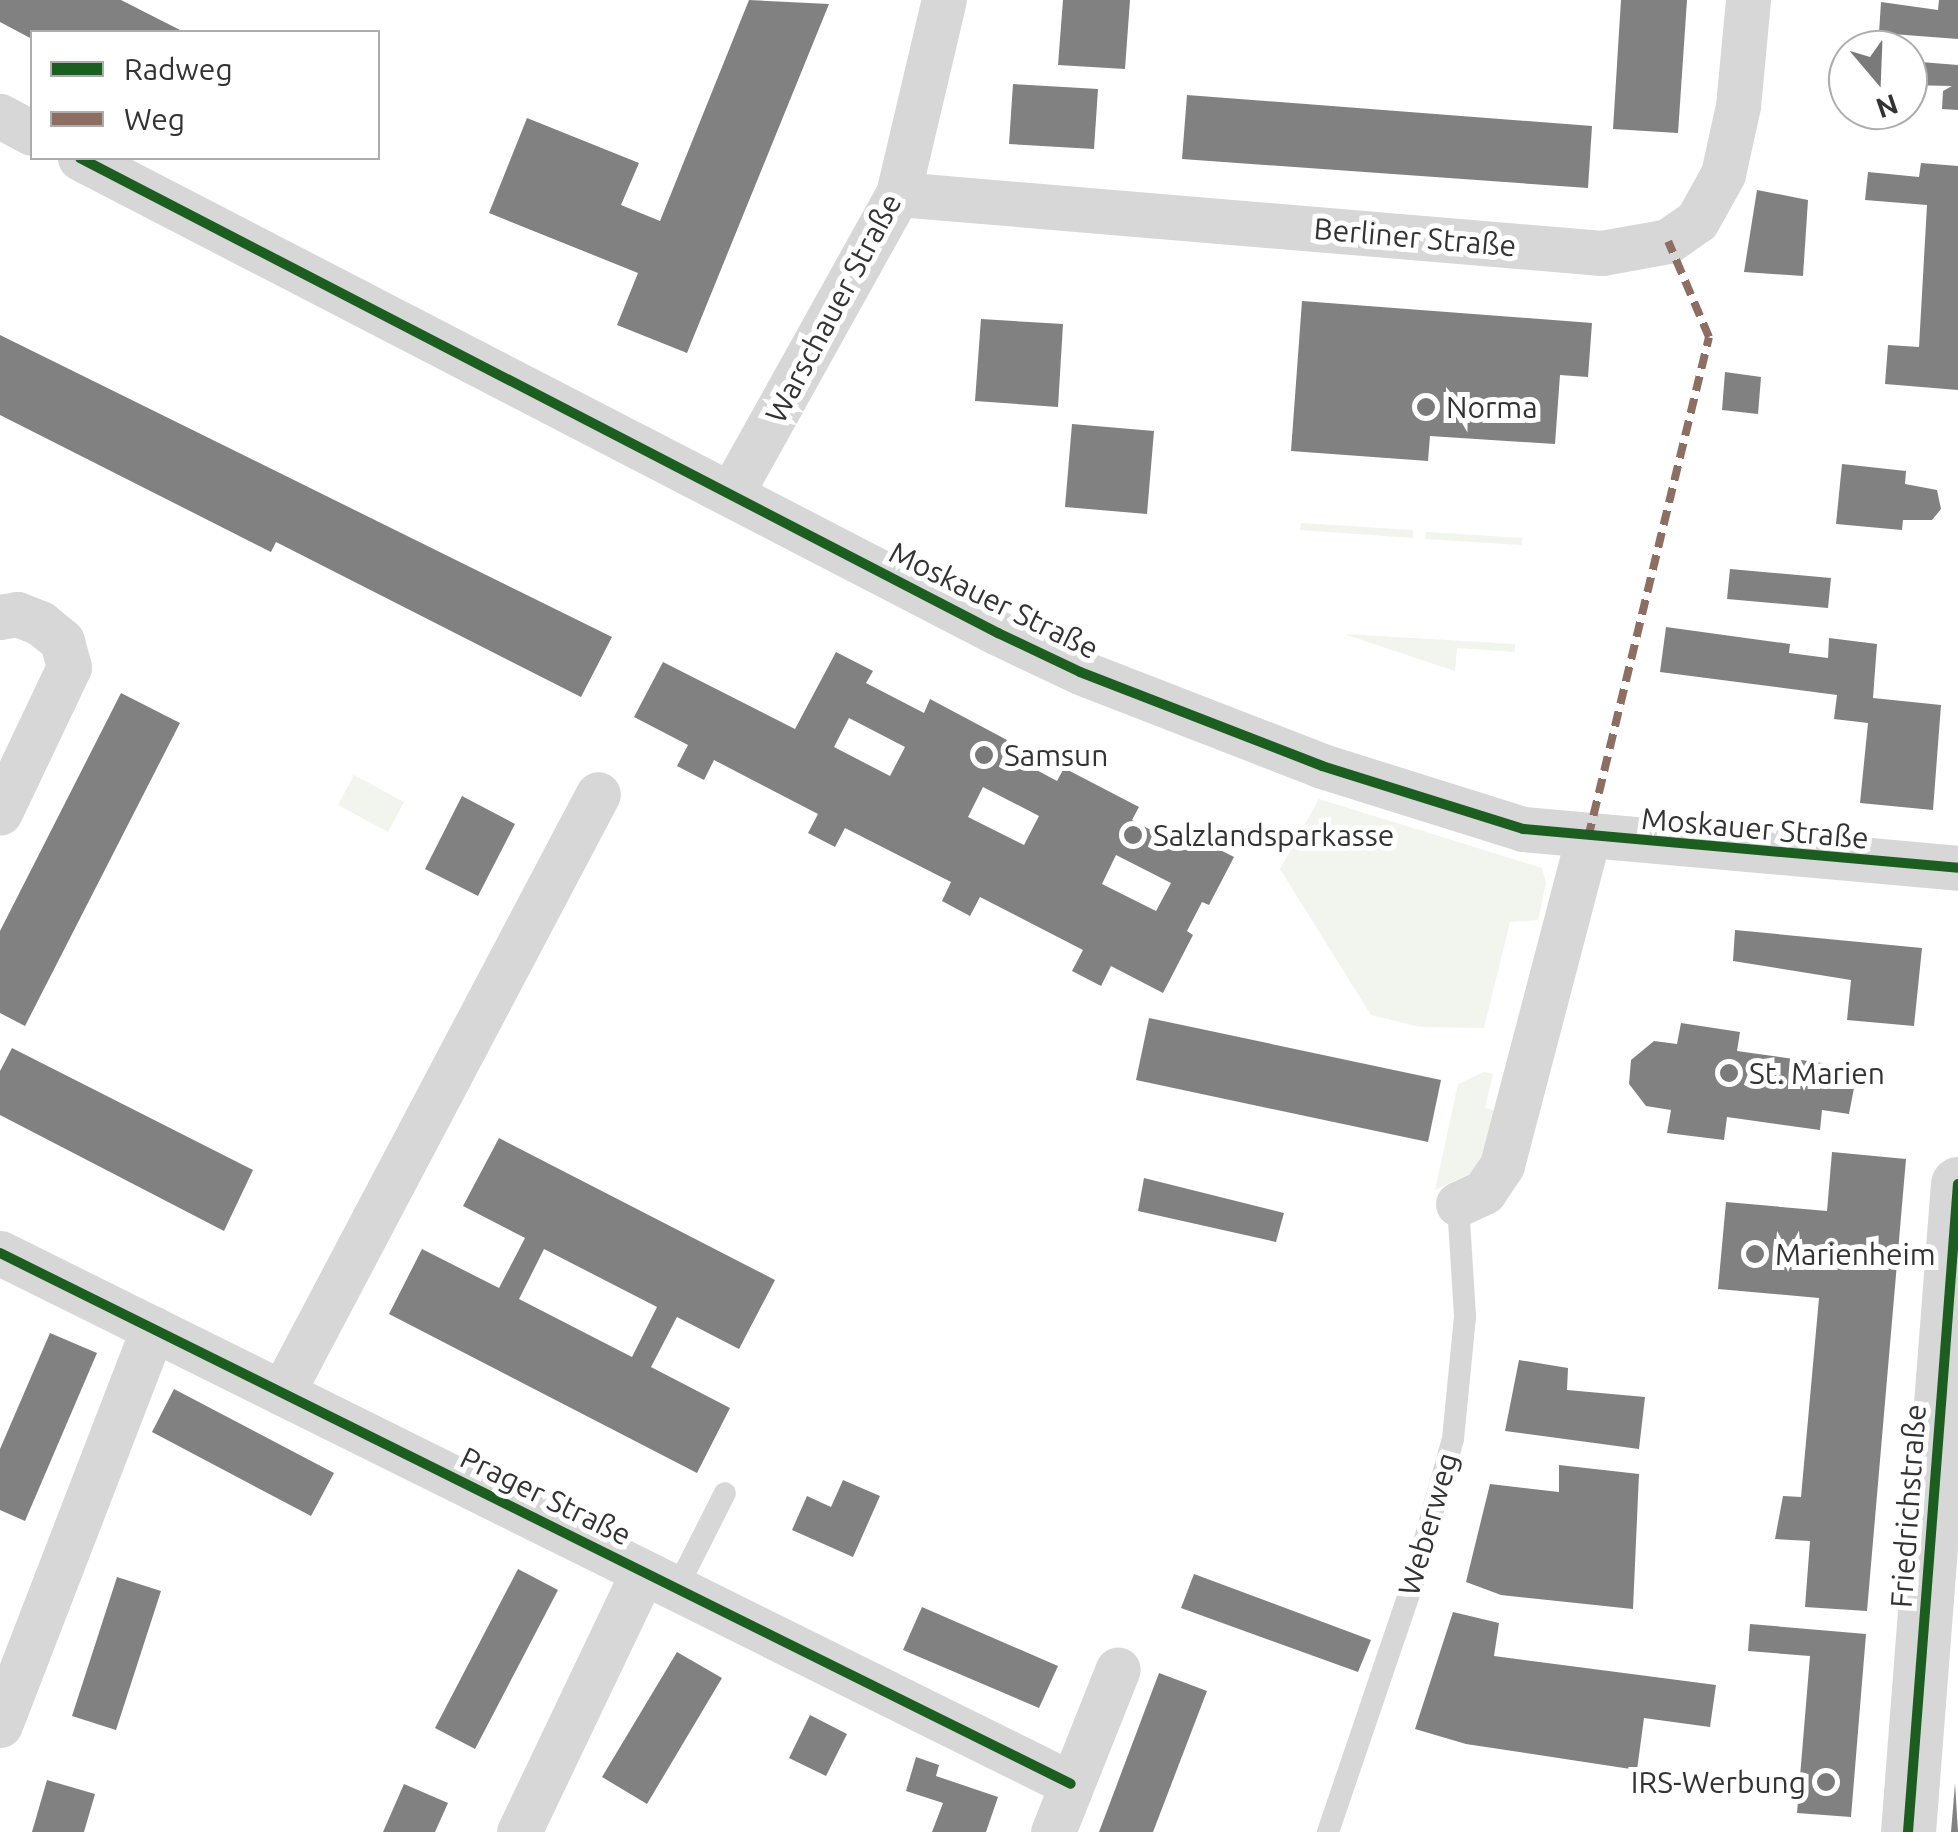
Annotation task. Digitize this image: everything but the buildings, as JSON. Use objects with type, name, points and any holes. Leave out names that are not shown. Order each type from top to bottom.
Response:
[{"type":"street","name":"Warschauer Straße","points":[[732,492],[898,194],[944,0]]},
{"type":"street","name":"Berliner Straße","points":[[898,194],[1602,253],[1668,241],[1697,221],[1722,174],[1738,106],[1748,0]]},
{"type":"street","points":[[0,116],[30,132]]},
{"type":"street","name":"Moskauer Straße","points":[[84,160],[1080,672],[1322,766],[1523,829],[1588,838],[1958,868]]},
{"type":"street","points":[[0,617],[16,614],[40,623],[62,641],[68,667],[0,812]]},
{"type":"street","points":[[282,1393],[598,794]]},
{"type":"street","points":[[1458,1204],[1484,1192],[1502,1165],[1588,838]]},
{"type":"street","name":"Friedrichstraße","points":[[1908,1832],[1958,1184]]},
{"type":"street","name":"Prager Straße","points":[[0,1252],[1071,1784]]},
{"type":"street","points":[[0,1725],[33,1625],[153,1328]]},
{"type":"street","points":[[519,1832],[660,1580]]},
{"type":"street","points":[[1054,1832],[1118,1669]]},
{"type":"lane","name":"Weberweg","points":[[1328,1832],[1414,1582],[1453,1438],[1464,1316],[1458,1204]]},
{"type":"lane","points":[[660,1580],[724,1493]]},
{"type":"shaded area","points":[[1301,523],[1413,530],[1413,538],[1300,530]]},
{"type":"shaded area","points":[[1426,532],[1522,538],[1522,545],[1425,539]]},
{"type":"shaded area","points":[[1344,634],[1515,644],[1515,652],[1457,648],[1455,671]]},
{"type":"shaded area","points":[[354,775],[404,802],[388,832],[338,805]]},
{"type":"shaded area","points":[[1319,799],[1542,868],[1546,883],[1538,920],[1510,922],[1484,1028],[1420,1027],[1371,1015],[1280,869]]},
{"type":"shaded area","points":[[1484,1072],[1493,1074],[1485,1108],[1498,1111],[1489,1142],[1473,1172],[1435,1190],[1458,1084]]},
{"type":"marked path","points":[[1588,838],[1709,337],[1668,241]]},
{"type":"cycle path","points":[[84,160],[998,633],[1080,672],[1322,766],[1523,829],[1958,868]]},
{"type":"cycle path","points":[[1908,1832],[1958,1184]]},
{"type":"cycle path","points":[[0,1253],[1071,1784]]},
{"type":"place","name":"Norma","points":[[1426,407]]},
{"type":"place","name":"Samsun","points":[[984,755]]},
{"type":"place","name":"Salzlandsparkasse","points":[[1133,835]]},
{"type":"place","name":"St. Marien","points":[[1729,1073]]},
{"type":"place","name":"Marienheim","points":[[1755,1254]]},
{"type":"place","name":"IRS-Werbung","points":[[1826,1782]]}]
